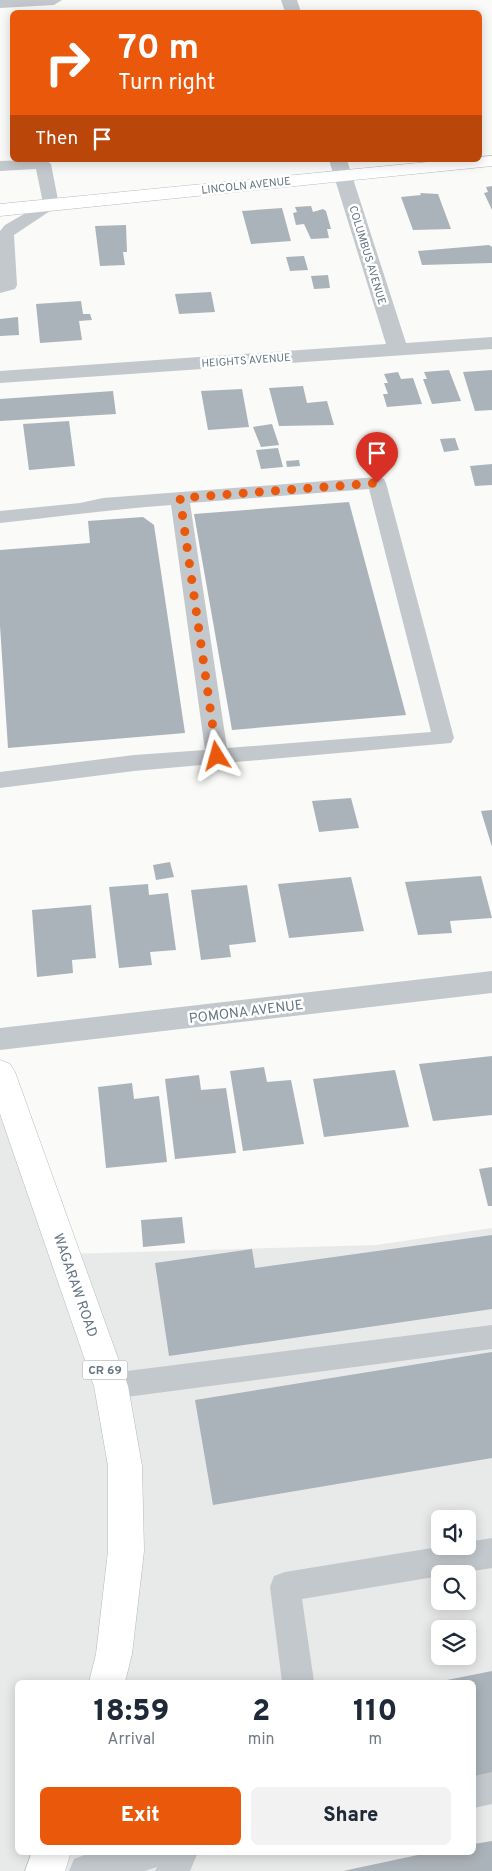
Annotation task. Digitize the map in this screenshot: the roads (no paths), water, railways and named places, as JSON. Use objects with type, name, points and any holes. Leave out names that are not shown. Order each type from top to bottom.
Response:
[{"type":"main road","name":"LINCOLN AVENUE","points":[[0,210],[341,168],[454,162]]},
{"type":"main road","name":"WAGARAW ROAD","points":[[0,1072],[110,1386],[125,1466],[126,1551],[114,1654],[108,1680]]},
{"type":"main road","points":[[44,1871],[51,1855]]},
{"type":"street","points":[[0,3],[54,0]]},
{"type":"street","name":"COLUMBUS AVENUE","points":[[341,168],[398,350]]},
{"type":"street","name":"HEIGHTS AVENUE","points":[[0,377],[492,343]]},
{"type":"street","name":"POMONA AVENUE","points":[[0,1039],[492,982]]},
{"type":"lane","points":[[0,166],[43,164],[51,205],[11,228],[6,234],[3,241],[9,284],[0,288]]},
{"type":"lane","points":[[0,517],[80,509],[103,504],[377,483],[443,738],[134,763],[0,780]]},
{"type":"lane","points":[[180,498],[217,756]]},
{"type":"lane","points":[[110,1386],[492,1337]]},
{"type":"lane","points":[[298,1680],[285,1587],[492,1553]]},
{"type":"lane","points":[[476,1792],[492,1788]]},
{"type":"lane","points":[[86,1871],[142,1855]]},
{"type":"lane","points":[[172,1871],[180,1855]]}]
